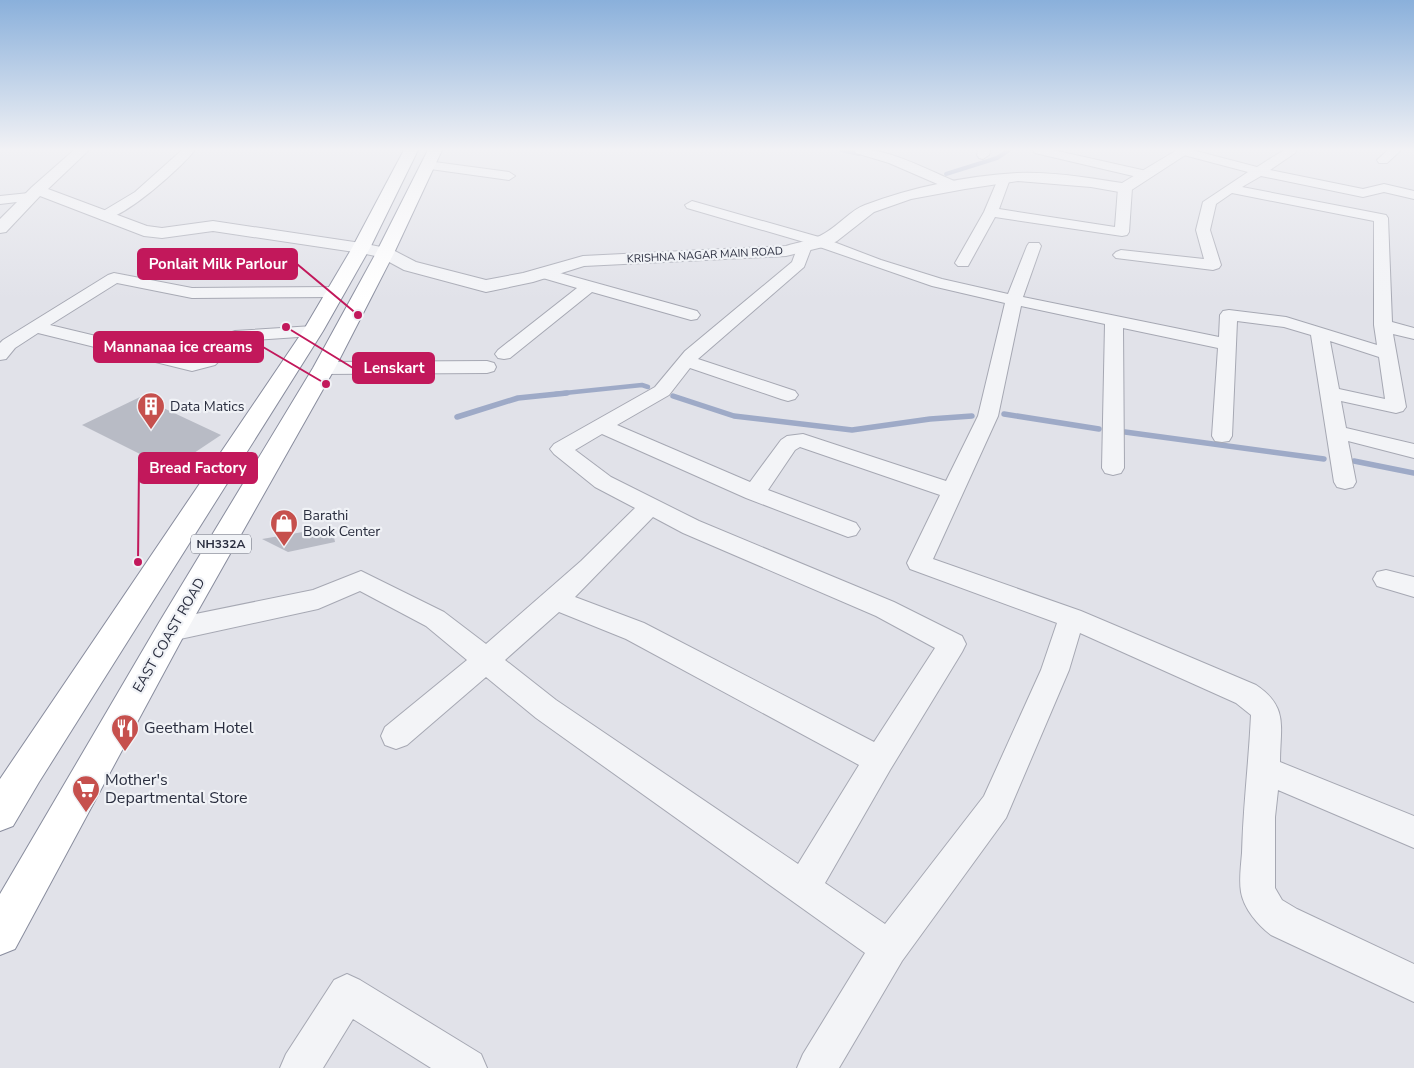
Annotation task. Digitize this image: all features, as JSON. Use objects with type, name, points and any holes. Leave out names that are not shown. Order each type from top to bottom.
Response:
[{"type":"highway","name":"EAST COAST ROAD","points":[[0,934],[171,630],[324,368],[373,250],[400,200]]},
{"type":"highway","name":"EAST COAST ROAD","points":[[0,813],[13,778],[312,331],[336,292],[373,250]]},
{"type":"street","points":[[0,228],[27,200]]},
{"type":"street","name":"KRISHNA NAGAR MAIN ROAD","points":[[52,200],[144,230],[162,233],[213,226],[373,250],[410,266],[486,286],[542,274],[583,261],[786,251],[831,237],[868,209],[894,200]]},
{"type":"street","points":[[105,216],[132,200]]},
{"type":"street","points":[[963,263],[996,200]]},
{"type":"street","points":[[991,212],[1122,232],[1124,200]]},
{"type":"street","points":[[1121,255],[1213,265],[1203,230],[1210,202],[1213,200]]},
{"type":"street","points":[[1286,200],[1381,218],[1384,325],[1396,407],[1330,393]]},
{"type":"street","points":[[692,205],[938,283],[1114,322],[1227,344]]},
{"type":"street","points":[[803,888],[879,760],[952,644],[885,608],[691,527],[603,482],[560,449],[662,390],[686,361],[799,264],[813,244]]},
{"type":"street","points":[[1034,246],[1014,300],[988,416],[919,563],[1072,618],[1246,694],[1258,702],[1266,712],[1264,770],[1259,817],[1258,892],[1270,912],[1284,922],[1414,984]]},
{"type":"street","points":[[542,274],[691,315]]},
{"type":"street","points":[[0,355],[9,344],[114,278],[192,294],[336,292]]},
{"type":"street","points":[[504,354],[589,287]]},
{"type":"street","points":[[1222,436],[1229,315],[1286,322],[1388,354]]},
{"type":"street","points":[[1113,468],[1114,322]]},
{"type":"street","points":[[1384,325],[1414,334]]},
{"type":"street","points":[[35,327],[192,365],[208,361],[235,336],[312,331]]},
{"type":"street","points":[[1319,332],[1345,482]]},
{"type":"street","points":[[686,361],[788,395]]},
{"type":"street","points":[[324,368],[487,367]]},
{"type":"street","points":[[601,426],[754,493],[848,529]]},
{"type":"street","points":[[1336,432],[1414,451]]},
{"type":"street","points":[[754,493],[788,445],[794,441],[803,440],[953,491]]},
{"type":"street","points":[[396,736],[486,660],[616,543],[650,506]]},
{"type":"street","points":[[1386,579],[1414,587]]},
{"type":"street","points":[[171,630],[318,599],[361,580],[434,619],[546,709],[889,948]]},
{"type":"street","points":[[554,599],[635,631],[879,760]]},
{"type":"street","points":[[817,1068],[889,948],[995,807],[1055,670],[1072,618]]},
{"type":"street","points":[[1264,770],[1414,832]]},
{"type":"street","points":[[300,1068],[347,994],[467,1068]]},
{"type":"building","name":"Data Matics","points":[[140,397],[221,435],[170,469],[82,425]]},
{"type":"building","points":[[332,527],[335,542],[288,552],[262,539]]},
{"type":"waterway","points":[[555,394],[642,385],[648,387]]},
{"type":"waterway","points":[[457,417],[518,398],[567,393]]},
{"type":"waterway","points":[[673,396],[734,416],[852,430],[930,419],[972,416]]},
{"type":"waterway","points":[[1004,414],[1099,429]]},
{"type":"waterway","points":[[1125,432],[1324,459]]},
{"type":"waterway","points":[[1354,461],[1414,473]]},
{"type":"place","name":"Ponlait Milk Parlour","points":[[358,315]]},
{"type":"place","name":"Lenskart","points":[[286,327]]},
{"type":"place","name":"Mannanaa ice creams","points":[[326,384]]},
{"type":"place","name":"Data Matics","points":[[151,430]]},
{"type":"place","name":"Barathi Book Center","points":[[284,547]]},
{"type":"place","name":"Bread Factory","points":[[138,562]]},
{"type":"place","name":"Geetham Hotel","points":[[125,752]]},
{"type":"place","name":"Mother's Departmental Store","points":[[86,813]]}]
